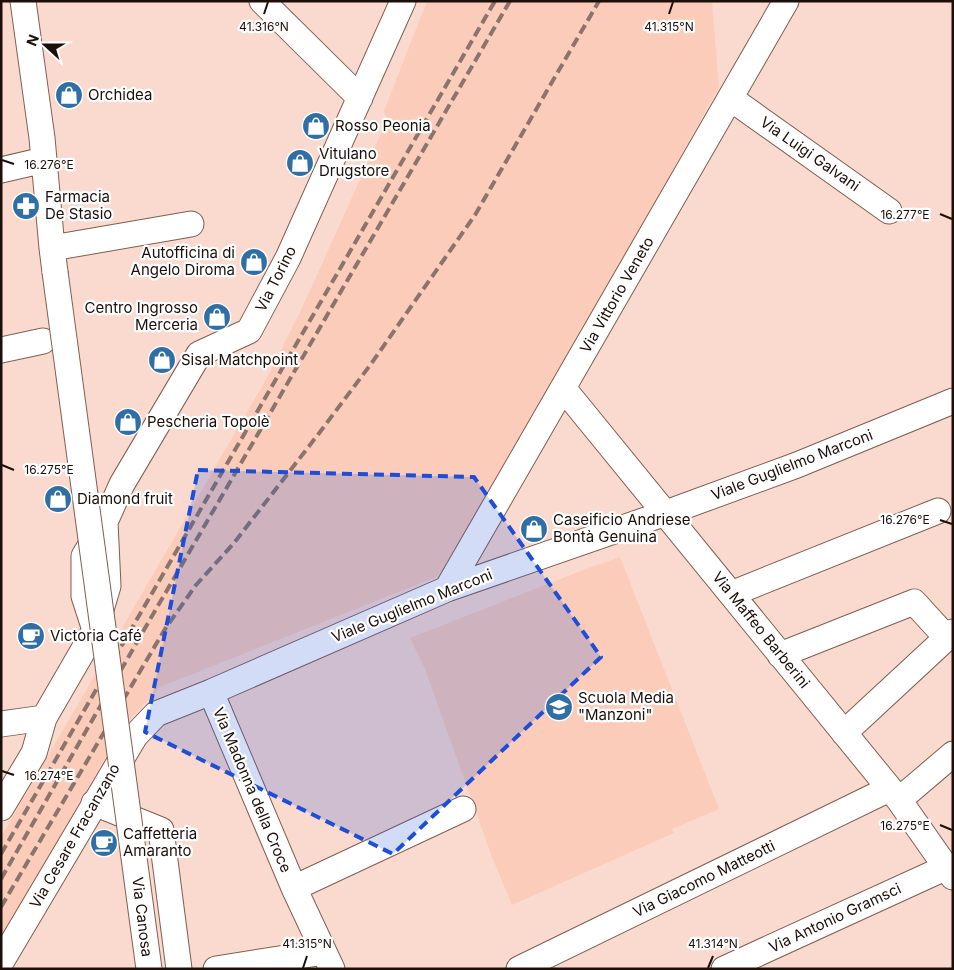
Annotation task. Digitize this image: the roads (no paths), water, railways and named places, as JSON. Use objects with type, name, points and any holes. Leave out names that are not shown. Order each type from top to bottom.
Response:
[{"type":"street","name":"Via Canosa","points":[[23,1],[44,160],[53,260],[149,969]]},
{"type":"street","points":[[262,1],[360,98]]},
{"type":"street","name":"Via Torino","points":[[1,808],[34,753],[44,718],[95,630],[84,596],[84,556],[105,522],[122,484],[199,354],[249,331],[288,258],[403,1]]},
{"type":"street","name":"Via Vittorio Veneto","points":[[447,589],[786,1]]},
{"type":"street","name":"Via Luigi Galvani","points":[[730,98],[889,211]]},
{"type":"street","points":[[1,170],[44,160]]},
{"type":"street","points":[[53,260],[191,224]]},
{"type":"street","points":[[1,350],[43,341]]},
{"type":"street","name":"Via Maffeo Barberini","points":[[563,388],[894,794],[950,872]]},
{"type":"street","name":"Viale Guglielmo Marconi","points":[[156,714],[447,589],[797,465],[953,401]]},
{"type":"street","points":[[731,594],[938,511]]},
{"type":"street","points":[[780,655],[914,602],[950,635],[844,733]]},
{"type":"street","name":"Via Madonna della Croce","points":[[211,692],[294,888],[328,960]]},
{"type":"street","name":"Via Cesare Fracanzano","points":[[1,962],[135,736],[156,714]]},
{"type":"street","points":[[1,724],[44,718]]},
{"type":"street","name":"Via Giacomo Matteotti","points":[[519,969],[894,794],[953,754]]},
{"type":"street","points":[[94,803],[161,830],[179,969]]},
{"type":"street","name":"Via Madonna della Croce","points":[[294,888],[464,809]]},
{"type":"street","name":"Via Antonio Gramsci","points":[[724,969],[950,872]]},
{"type":"street","points":[[216,969],[328,960]]},
{"type":"railway","points":[[1,854],[495,1]]},
{"type":"railway","points":[[1,879],[510,1]]},
{"type":"railway","points":[[1,907],[165,629],[196,585],[234,543],[371,364],[475,215],[599,1]]},
{"type":"place","name":"Orchidea","points":[[69,95]]},
{"type":"place","name":"Rosso Peonia","points":[[316,126]]},
{"type":"place","name":"Vitulano Drugstore","points":[[300,163]]},
{"type":"place","name":"Farmacia De Stasio","points":[[26,206]]},
{"type":"place","name":"Autofficina di Angelo Diroma","points":[[254,262]]},
{"type":"place","name":"Centro Ingrosso Merceria","points":[[217,317]]},
{"type":"place","name":"Sisal Matchpoint","points":[[162,360]]},
{"type":"place","name":"Pescheria Topolè","points":[[128,422]]},
{"type":"place","name":"Diamond fruit","points":[[58,499]]},
{"type":"place","name":"Caseificio Andriese Bontà Genuina","points":[[534,529]]},
{"type":"place","name":"Victoria Café","points":[[31,636]]},
{"type":"place","name":"Scuola Media \"Manzoni\"","points":[[559,707]]},
{"type":"place","name":"Caffetteria Amaranto","points":[[104,843]]}]
